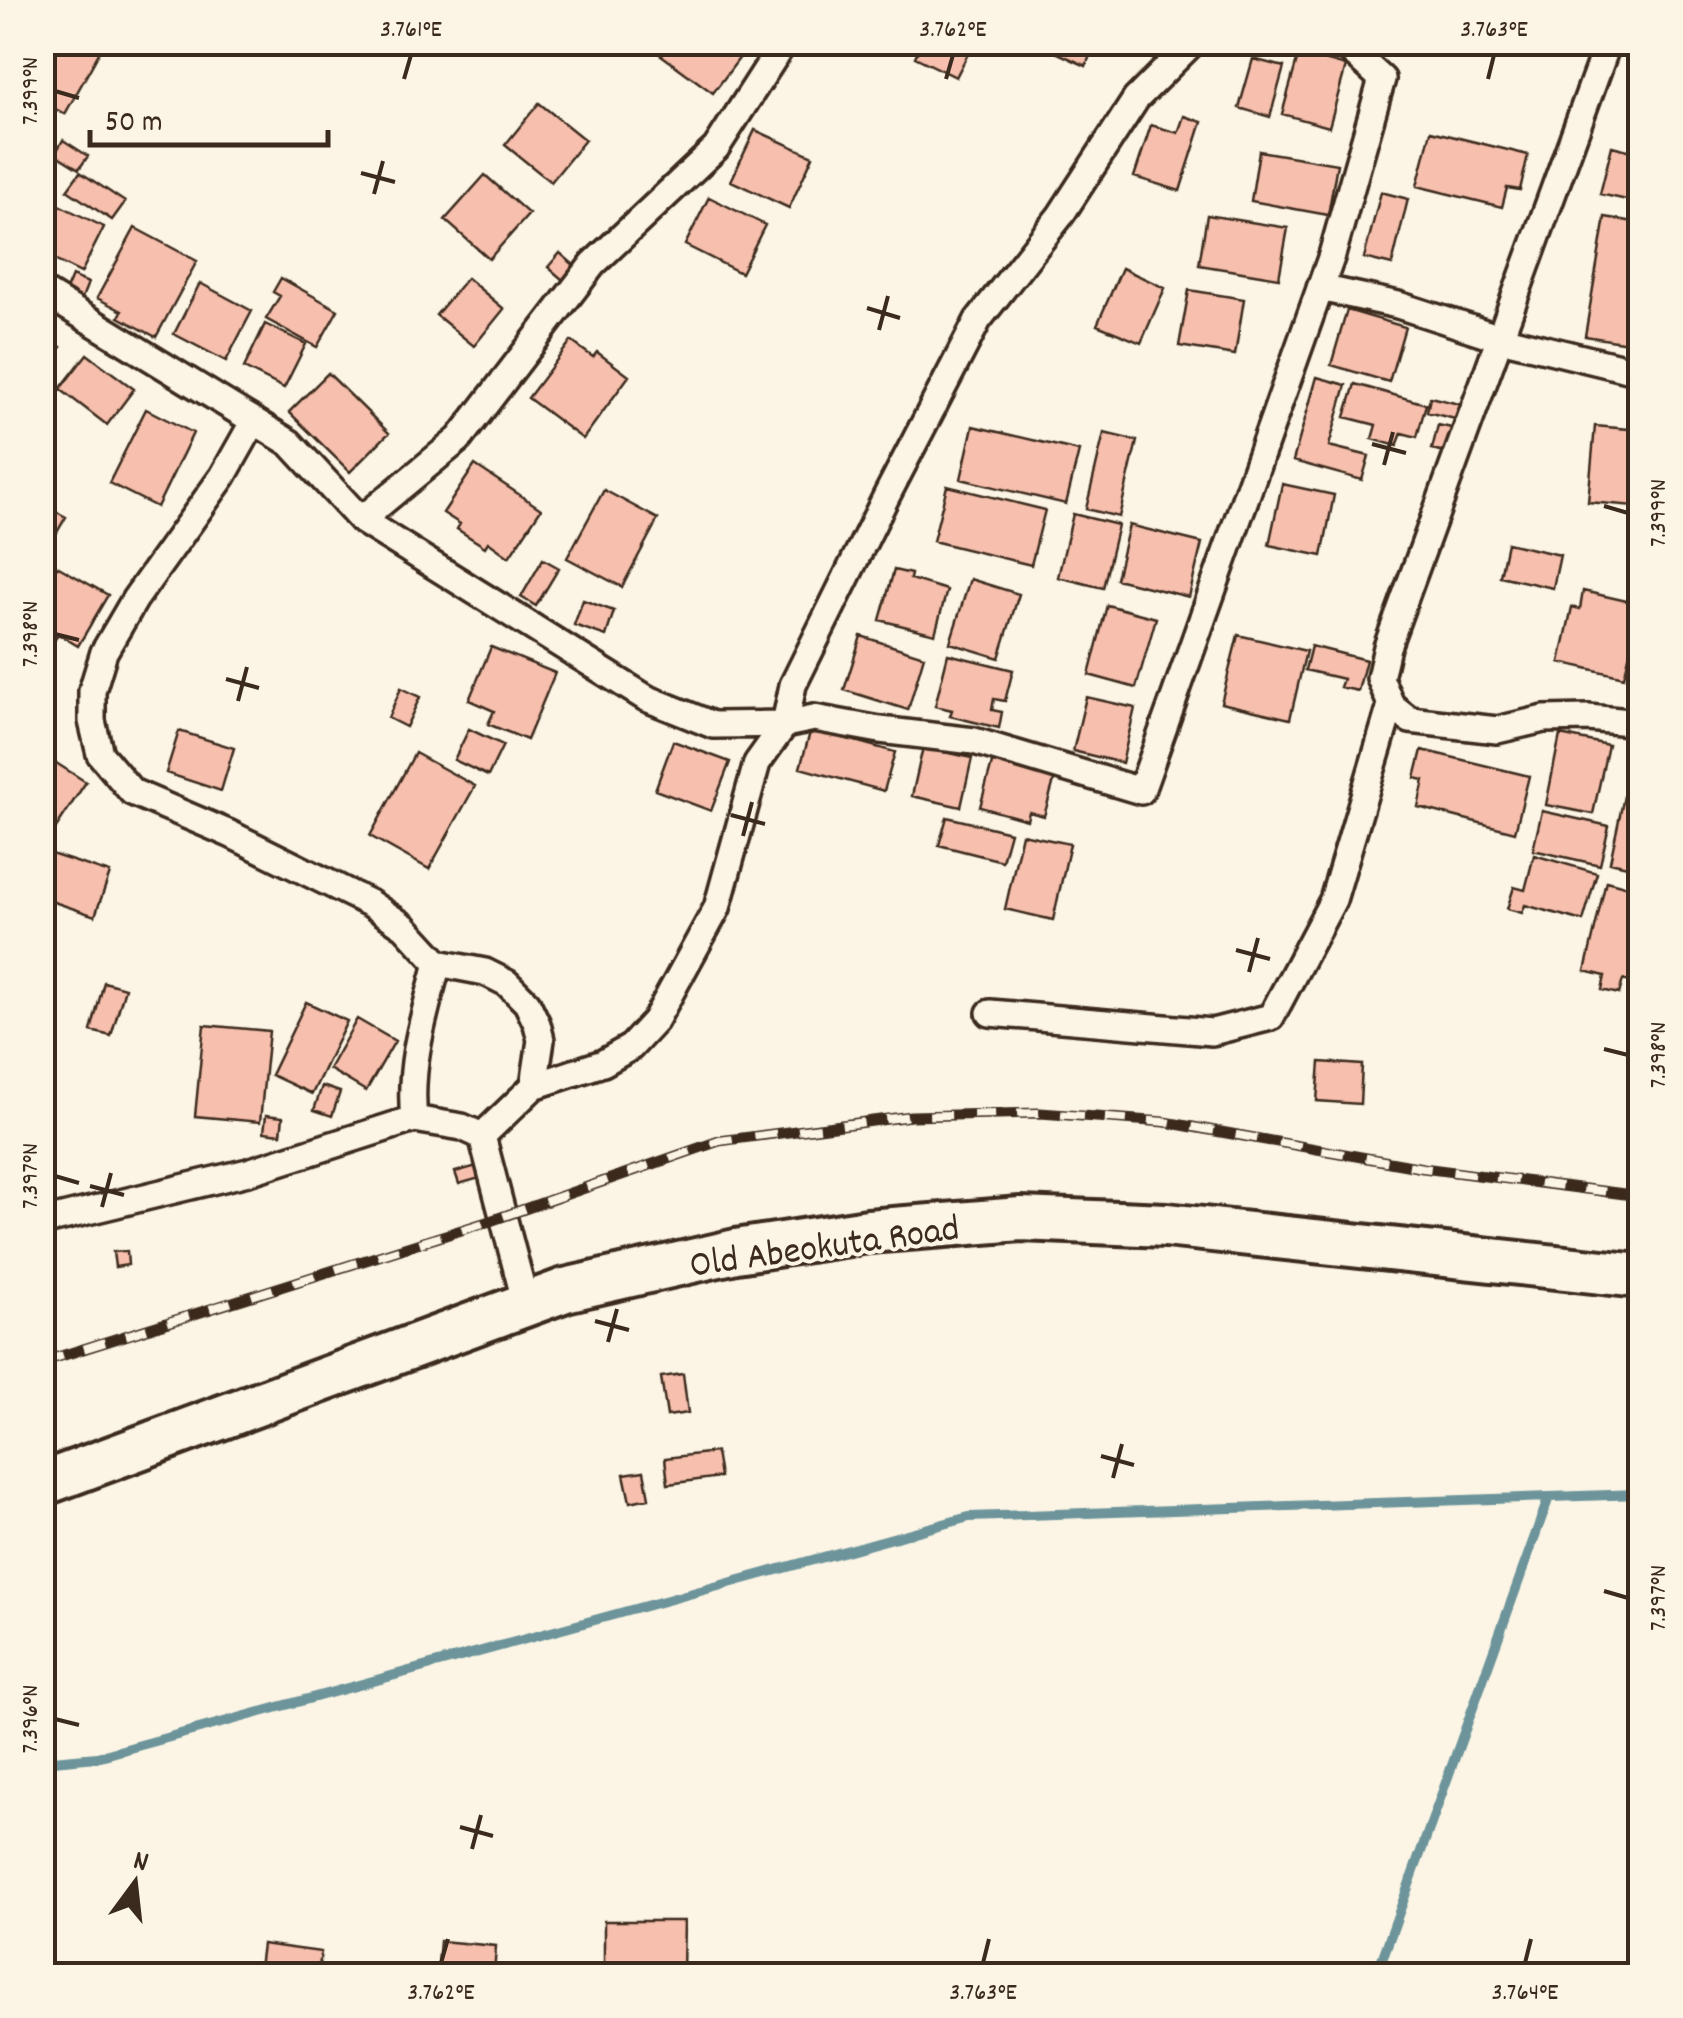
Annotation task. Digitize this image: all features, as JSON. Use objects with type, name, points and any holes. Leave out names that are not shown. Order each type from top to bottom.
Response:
[{"type":"highway","name":"Old Abeokuta Road","points":[[42,1484],[566,1290],[736,1251],[868,1231],[1021,1219],[1166,1225],[1640,1276]]},
{"type":"street","points":[[361,520],[458,439],[592,264],[716,148],[784,42]]},
{"type":"street","points":[[482,1136],[534,1086],[603,1063],[644,1036],[717,908],[758,763],[785,724],[794,685],[978,320],[1060,216],[1136,99],[1192,42]]},
{"type":"street","points":[[42,292],[290,443],[361,520],[646,698],[713,725],[785,724],[814,718],[974,741],[1142,791],[1320,288],[1382,79],[1349,49],[1330,42]]},
{"type":"street","points":[[1608,42],[1380,678],[1391,704],[1410,720],[1497,730],[1544,719],[1588,718],[1640,724]]},
{"type":"street","points":[[1320,288],[1640,372]]},
{"type":"street","points":[[254,421],[223,476],[135,599],[104,652],[92,691],[92,721],[100,754],[132,792],[230,834],[371,904],[405,927],[438,964],[485,972],[507,983],[527,1003],[541,1040],[534,1086]]},
{"type":"street","points":[[990,1013],[1212,1032],[1271,1018],[1333,900],[1391,704]]},
{"type":"street","points":[[414,1120],[411,1093],[417,1039],[438,964]]},
{"type":"street","points":[[42,1222],[248,1172],[414,1120],[462,1127],[482,1136]]},
{"type":"street","points":[[482,1136],[526,1304]]},
{"type":"building","points":[[48,42],[105,42],[65,114],[42,102],[42,53]]},
{"type":"building","points":[[664,42],[740,42],[747,48],[713,93],[657,52]]},
{"type":"building","points":[[922,42],[974,42],[956,77],[915,57]]},
{"type":"building","points":[[1034,42],[1095,42],[1086,66]]},
{"type":"building","points":[[1299,53],[1346,66],[1329,127],[1282,114]]},
{"type":"building","points":[[1253,59],[1284,67],[1270,117],[1239,108]]},
{"type":"building","points":[[539,103],[585,140],[551,182],[505,145]]},
{"type":"building","points":[[1184,116],[1202,122],[1180,191],[1134,177],[1151,125],[1178,133]]},
{"type":"building","points":[[755,130],[813,156],[789,208],[731,181]]},
{"type":"building","points":[[1431,131],[1528,155],[1520,190],[1507,188],[1502,207],[1417,186]]},
{"type":"building","points":[[63,140],[88,156],[79,169],[55,154]]},
{"type":"building","points":[[1612,146],[1640,153],[1640,203],[1600,194]]},
{"type":"building","points":[[1259,151],[1337,164],[1328,215],[1251,201]]},
{"type":"building","points":[[80,172],[125,202],[112,220],[67,190]]},
{"type":"building","points":[[485,175],[529,214],[489,259],[445,220]]},
{"type":"building","points":[[1381,192],[1408,199],[1392,265],[1364,258]]},
{"type":"building","points":[[709,197],[765,225],[741,273],[685,245]]},
{"type":"building","points":[[55,203],[104,227],[81,273],[42,254],[42,228]]},
{"type":"building","points":[[1207,215],[1288,228],[1279,278],[1199,265]]},
{"type":"building","points":[[1605,217],[1640,223],[1640,345],[1585,336]]},
{"type":"building","points":[[135,228],[197,261],[156,337],[119,317],[122,311],[97,298]]},
{"type":"building","points":[[560,253],[575,266],[563,280],[548,267]]},
{"type":"building","points":[[1122,268],[1165,288],[1141,343],[1097,325]]},
{"type":"building","points":[[72,276],[88,283],[80,303],[63,297]]},
{"type":"building","points":[[281,278],[338,310],[317,347],[266,319],[280,296],[273,292]]},
{"type":"building","points":[[467,278],[504,309],[474,346],[436,315]]},
{"type":"building","points":[[200,283],[252,311],[226,361],[174,334]]},
{"type":"building","points":[[1189,290],[1244,299],[1235,355],[1179,346]]},
{"type":"building","points":[[1347,310],[1405,327],[1389,382],[1331,365]]},
{"type":"building","points":[[265,324],[306,344],[284,388],[244,368]]},
{"type":"building","points":[[42,335],[61,347],[42,377]]},
{"type":"building","points":[[571,341],[593,357],[597,352],[629,376],[583,439],[528,398]]},
{"type":"building","points":[[87,354],[134,389],[107,425],[60,389]]},
{"type":"building","points":[[328,373],[389,433],[350,472],[289,412]]},
{"type":"building","points":[[1317,377],[1346,385],[1329,446],[1369,456],[1362,480],[1293,461]]},
{"type":"building","points":[[1355,384],[1426,404],[1417,437],[1402,433],[1397,446],[1372,439],[1376,425],[1345,417]]},
{"type":"building","points":[[1430,397],[1463,405],[1459,420],[1427,412]]},
{"type":"building","points":[[146,409],[193,433],[157,507],[109,483]]},
{"type":"building","points":[[1438,425],[1456,429],[1449,453],[1432,449]]},
{"type":"building","points":[[973,426],[1079,451],[1066,504],[961,479]]},
{"type":"building","points":[[1595,426],[1640,430],[1635,506],[1588,502]]},
{"type":"building","points":[[1104,433],[1137,441],[1119,517],[1086,509]]},
{"type":"building","points":[[475,465],[541,509],[509,557],[488,542],[485,547],[457,529],[460,524],[443,513]]},
{"type":"building","points":[[1282,484],[1334,495],[1322,556],[1269,545]]},
{"type":"building","points":[[947,486],[1045,510],[1031,565],[933,541]]},
{"type":"building","points":[[604,490],[658,519],[622,587],[567,558]]},
{"type":"building","points":[[42,504],[66,517],[42,558]]},
{"type":"building","points":[[1073,514],[1118,525],[1103,588],[1058,577]]},
{"type":"building","points":[[1129,525],[1202,543],[1189,597],[1116,579]]},
{"type":"building","points":[[1507,543],[1560,555],[1553,588],[1500,576]]},
{"type":"building","points":[[543,559],[559,568],[536,606],[521,597]]},
{"type":"building","points":[[57,566],[108,595],[78,646],[58,634],[54,641],[42,635],[42,590]]},
{"type":"building","points":[[894,570],[947,590],[935,634],[880,620]]},
{"type":"building","points":[[970,579],[1019,594],[999,658],[950,643]]},
{"type":"building","points":[[1583,591],[1640,604],[1640,637],[1634,636],[1624,677],[1560,662],[1572,607],[1580,609]]},
{"type":"building","points":[[583,600],[614,611],[606,636],[574,625]]},
{"type":"building","points":[[1107,605],[1156,618],[1136,688],[1089,675]]},
{"type":"building","points":[[1238,635],[1306,651],[1290,719],[1221,703]]},
{"type":"building","points":[[861,636],[924,656],[908,710],[844,690]]},
{"type":"building","points":[[1311,646],[1366,660],[1358,691],[1340,687],[1343,679],[1305,670]]},
{"type":"building","points":[[491,647],[555,673],[527,740],[488,724],[494,711],[469,700]]},
{"type":"building","points":[[948,654],[1013,670],[1005,701],[994,699],[992,710],[1002,712],[999,728],[950,716],[952,710],[935,706]]},
{"type":"building","points":[[401,688],[420,697],[406,727],[388,718]]},
{"type":"building","points":[[1086,697],[1135,708],[1122,763],[1073,751]]},
{"type":"building","points":[[469,729],[503,745],[488,776],[454,760]]},
{"type":"building","points":[[811,729],[895,752],[884,791],[800,768]]},
{"type":"building","points":[[179,731],[234,748],[221,791],[166,773]]},
{"type":"building","points":[[1560,735],[1608,745],[1593,814],[1546,805]]},
{"type":"building","points":[[673,741],[730,762],[711,811],[655,790]]},
{"type":"building","points":[[923,747],[972,758],[961,807],[912,796]]},
{"type":"building","points":[[1422,750],[1529,776],[1515,832],[1418,807],[1424,780],[1415,778]]},
{"type":"building","points":[[995,752],[1057,770],[1044,816],[1029,812],[1027,820],[980,807]]},
{"type":"building","points":[[415,753],[475,786],[429,869],[370,836]]},
{"type":"building","points":[[42,754],[86,782],[42,849]]},
{"type":"building","points":[[1632,758],[1640,760],[1640,869],[1610,862]]},
{"type":"building","points":[[1542,811],[1609,826],[1600,865],[1533,850]]},
{"type":"building","points":[[947,817],[1010,832],[1002,861],[939,845]]},
{"type":"building","points":[[1022,834],[1070,844],[1053,920],[1005,909]]},
{"type":"building","points":[[45,852],[110,873],[95,916],[42,898]]},
{"type":"building","points":[[1534,855],[1597,873],[1583,921],[1525,905],[1522,913],[1507,909],[1514,887],[1525,890]]},
{"type":"building","points":[[1606,881],[1640,890],[1640,985],[1623,980],[1619,994],[1602,990],[1605,976],[1585,971]]},
{"type":"building","points":[[104,982],[125,988],[111,1036],[91,1031]]},
{"type":"building","points":[[306,1002],[347,1021],[312,1094],[271,1075]]},
{"type":"building","points":[[357,1019],[395,1041],[366,1091],[329,1069]]},
{"type":"building","points":[[204,1025],[269,1031],[260,1122],[195,1116]]},
{"type":"building","points":[[1320,1062],[1362,1065],[1360,1104],[1317,1101]]},
{"type":"building","points":[[322,1086],[340,1092],[332,1116],[314,1110]]},
{"type":"building","points":[[266,1115],[283,1117],[281,1134],[264,1132]]},
{"type":"building","points":[[477,1166],[480,1178],[459,1184],[455,1172]]},
{"type":"building","points":[[127,1251],[128,1265],[115,1267],[113,1252]]},
{"type":"building","points":[[683,1374],[688,1413],[667,1416],[661,1377]]},
{"type":"building","points":[[716,1452],[720,1477],[668,1484],[665,1458]]},
{"type":"building","points":[[644,1471],[649,1498],[630,1502],[624,1474]]},
{"type":"building","points":[[604,1921],[684,1921],[683,1974],[604,1973]]},
{"type":"building","points":[[440,1941],[496,1946],[494,1976],[437,1976]]},
{"type":"building","points":[[262,1944],[321,1952],[318,1976],[258,1976]]},
{"type":"building","points":[[348,1967],[386,1976],[346,1976]]},
{"type":"building","points":[[936,1971],[1001,1975],[1001,1976],[936,1976]]},
{"type":"waterway","points":[[42,1762],[97,1757],[969,1517],[1640,1494]]},
{"type":"waterway","points":[[1376,1976],[1549,1497]]},
{"type":"railway","points":[[42,1362],[490,1221],[719,1141],[911,1116],[1040,1113],[1165,1122],[1423,1168],[1640,1196]]}]
